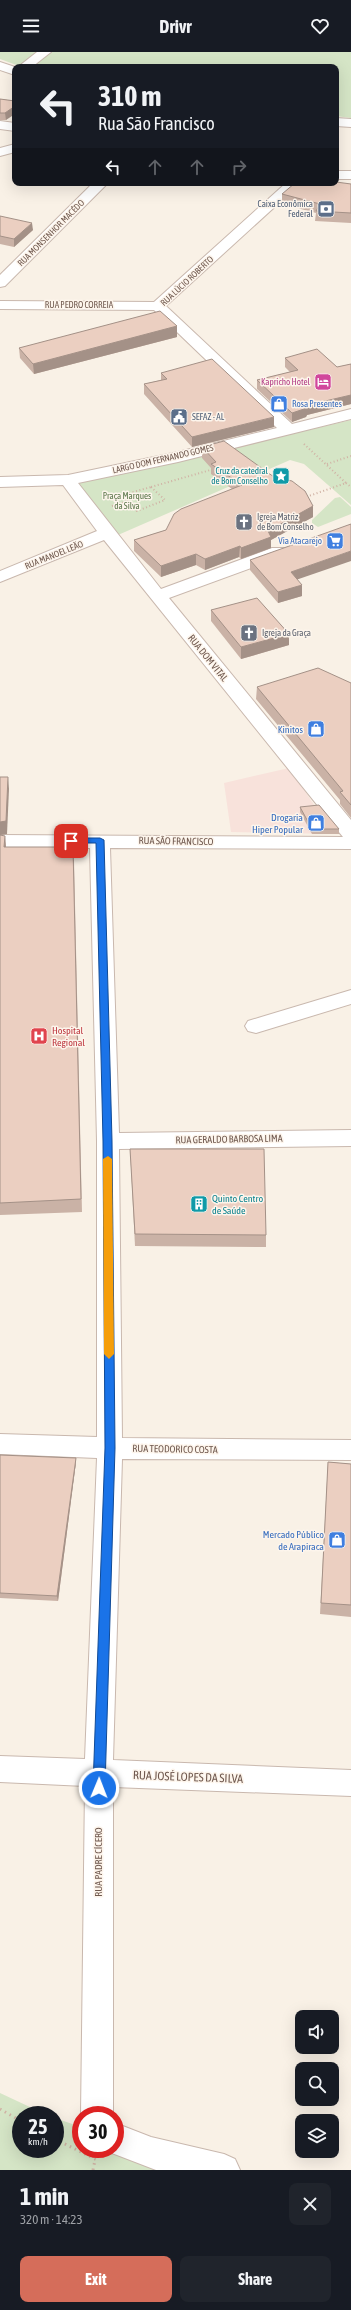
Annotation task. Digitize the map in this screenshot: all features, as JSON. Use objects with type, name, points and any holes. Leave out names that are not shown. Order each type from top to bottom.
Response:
[{"type":"street","points":[[28,64],[45,52]]},
{"type":"street","points":[[0,66],[12,70]]},
{"type":"street","points":[[339,122],[351,124]]},
{"type":"street","points":[[0,124],[12,126]]},
{"type":"street","points":[[0,152],[12,149]]},
{"type":"street","points":[[339,175],[351,175]]},
{"type":"street","name":"RUA MONSENHOR MACÊDO","points":[[0,283],[98,186]]},
{"type":"street","name":"RUA LÚCIO ROBERTO","points":[[289,430],[158,306],[301,186]]},
{"type":"street","points":[[327,186],[351,188]]},
{"type":"street","name":"RUA PEDRO CORREIA","points":[[0,305],[158,306]]},
{"type":"street","name":"LARGO DOM FERNANDO GOMES","points":[[0,482],[68,480],[178,457],[351,414]]},
{"type":"street","name":"RUA DOM VITAL","points":[[68,480],[107,533],[351,833]]},
{"type":"street","name":"RUA MANOEL LEÃO","points":[[0,577],[107,533]]},
{"type":"street","points":[[158,596],[292,547]]},
{"type":"street","name":"RUA SÃO FRANCISCO","points":[[0,841],[100,840],[351,844]]},
{"type":"street","name":"RUA PADRE CÍCERO","points":[[97,2106],[99,1773],[110,1448],[108,1141],[100,840]]},
{"type":"street","points":[[256,1026],[351,998]]},
{"type":"street","name":"RUA GERALDO BARBOSA LIMA","points":[[108,1141],[351,1138]]},
{"type":"street","name":"RUA TEODORICO COSTA","points":[[0,1444],[110,1448],[351,1450]]},
{"type":"street","name":"RUA JOSÉ LOPES DA SILVA","points":[[0,1770],[351,1783]]},
{"type":"street","points":[[124,2142],[151,2153],[224,2170]]},
{"type":"path","points":[[310,442],[303,444],[351,487]]},
{"type":"path","points":[[326,464],[351,456]]},
{"type":"path","points":[[150,486],[165,500],[137,511],[123,495],[150,486],[219,467]]},
{"type":"path","points":[[300,499],[346,483]]},
{"type":"path","points":[[0,2109],[12,2115]]},
{"type":"path","points":[[64,2143],[95,2160],[94,2170]]},
{"type":"shaded area","points":[[289,768],[334,834],[231,832],[224,783]]},
{"type":"green space","points":[[0,52],[351,52],[351,118],[339,116],[339,64],[14,64],[0,59]]},
{"type":"green space","name":"Praça Marques da Silva","points":[[351,420],[351,505],[304,464],[290,460],[118,535],[78,483]]},
{"type":"green space","points":[[340,497],[351,507],[351,514],[318,527],[312,523],[312,520],[335,498]]},
{"type":"green space","points":[[0,2093],[28,2106],[12,2106],[12,2158],[64,2158],[64,2121],[72,2124],[72,2158],[124,2158],[124,2151],[224,2170],[0,2170]]},
{"type":"building","points":[[0,99],[12,101],[12,108],[5,113],[0,113]]},
{"type":"building","name":"Caixa Econômica Federal","points":[[339,182],[351,184],[351,213],[316,211],[320,204],[282,194],[291,186],[339,186]]},
{"type":"building","points":[[0,216],[32,223],[14,239],[0,236]]},
{"type":"building","points":[[160,311],[177,326],[33,364],[19,348]]},
{"type":"building","points":[[317,349],[337,367],[351,364],[351,395],[304,406],[307,408],[292,413],[257,380],[298,370],[285,358]]},
{"type":"building","points":[[212,359],[274,417],[192,437],[144,384],[167,379],[161,373]]},
{"type":"building","points":[[224,441],[274,477],[292,481],[305,491],[313,506],[268,531],[271,537],[241,548],[240,546],[205,559],[196,554],[161,566],[134,540],[166,530],[174,514],[181,509],[242,485],[211,464],[216,462],[202,447]]},
{"type":"building","points":[[351,524],[351,551],[291,572],[302,585],[278,592],[250,560]]},
{"type":"building","name":"Igreja da Graça","points":[[257,598],[289,634],[241,647],[211,610]]},
{"type":"building","name":"Kinitos","points":[[318,668],[351,683],[351,805],[340,792],[343,791],[257,687]]},
{"type":"building","points":[[0,777],[8,777],[6,821],[0,822]]},
{"type":"building","points":[[319,805],[339,829],[312,829],[300,807]]},
{"type":"building","name":"Hospital Regional","points":[[0,835],[5,836],[4,847],[73,847],[81,1199],[0,1203]]},
{"type":"building","name":"Quinto Centro de Saúde","points":[[130,1149],[264,1149],[266,1235],[135,1234]]},
{"type":"building","points":[[0,1455],[76,1458],[57,1596],[0,1593]]},
{"type":"building","name":"Mercado Público de Arapiraca","points":[[328,1462],[351,1464],[351,1605],[321,1603]]},
{"type":"slow traffic","points":[[108,1159],[109,1354]]},
{"type":"place","name":"Caixa Econômica Federal","points":[[326,209]]},
{"type":"place","name":"Kapricho Hotel","points":[[323,382]]},
{"type":"place","name":"Rosa Presentes","points":[[279,404]]},
{"type":"place","name":"SEFAZ - AL","points":[[179,417]]},
{"type":"place","name":"Cruz da catedral de Bom Conselho","points":[[281,476]]},
{"type":"place","name":"Igreja Matriz de Bom Conselho","points":[[244,522]]},
{"type":"place","name":"Via Atacarejo","points":[[335,541]]},
{"type":"place","name":"Igreja da Graça","points":[[249,633]]},
{"type":"place","name":"Kinitos","points":[[316,729]]},
{"type":"place","name":"Drogaria Hiper Popular","points":[[316,823]]},
{"type":"place","name":"Hospital Regional","points":[[39,1036]]},
{"type":"place","name":"Quinto Centro de Saúde","points":[[199,1204]]},
{"type":"place","name":"Mercado Público de Arapiraca","points":[[337,1540]]},
{"type":"route","points":[[71,841],[100,840],[108,1141],[110,1448],[99,1788]]}]
